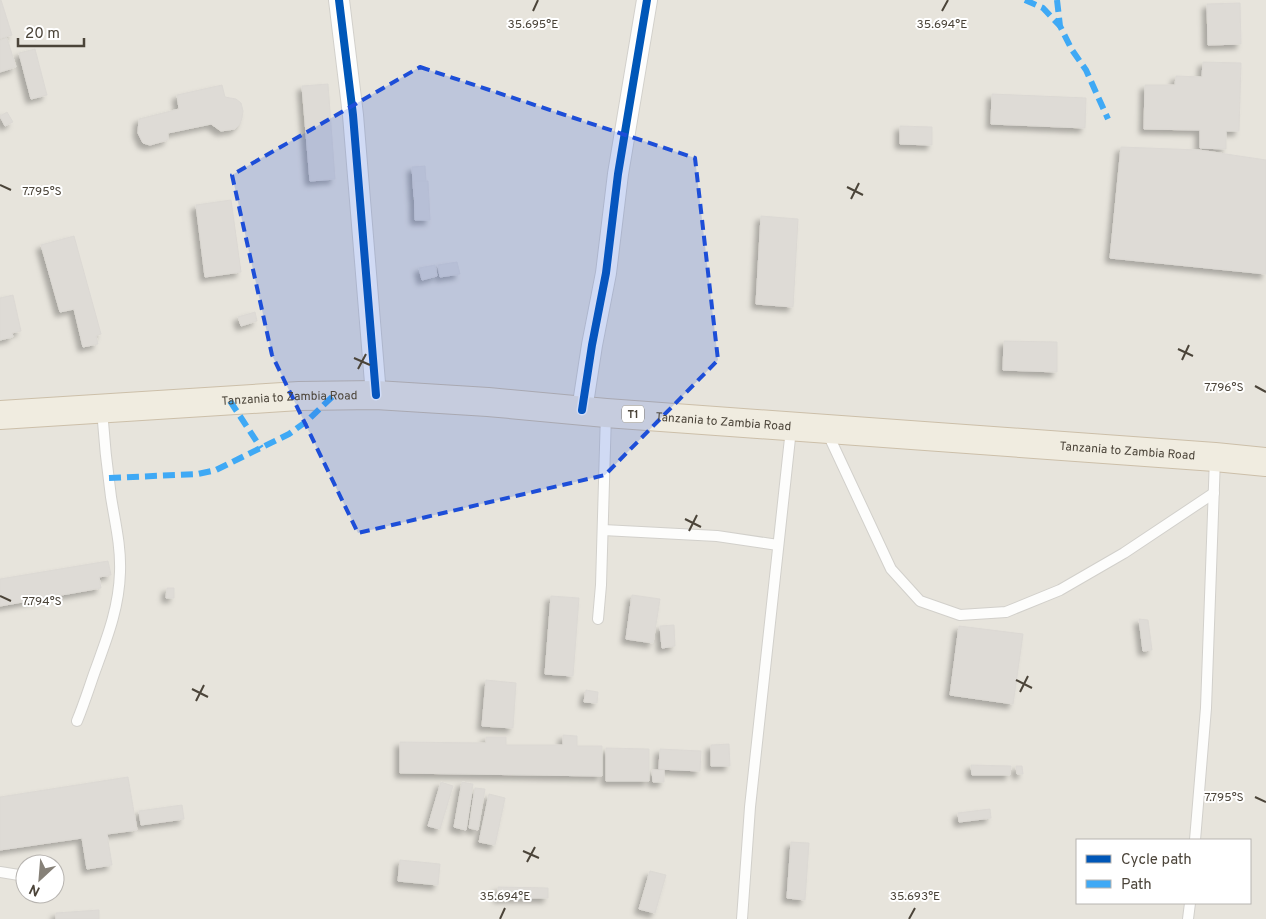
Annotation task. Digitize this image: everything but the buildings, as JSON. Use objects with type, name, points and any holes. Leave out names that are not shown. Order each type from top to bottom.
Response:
[{"type":"highway","name":"Tanzania to Zambia Road","points":[[0,415],[299,396],[376,395],[1266,462]]},
{"type":"street","points":[[339,0],[354,114],[376,395]]},
{"type":"street","points":[[594,411],[592,345],[606,273],[618,174],[647,0]]},
{"type":"lane","points":[[77,721],[88,697],[94,672],[111,629],[117,606],[120,573],[120,543],[109,478],[101,408]]},
{"type":"lane","points":[[594,411],[603,530],[598,619]]},
{"type":"lane","points":[[742,919],[750,807],[791,425]]},
{"type":"lane","points":[[826,428],[890,570],[920,601],[960,615],[1006,612],[1060,590],[1124,553],[1214,493]]},
{"type":"lane","points":[[1195,839],[1206,708],[1215,457]]},
{"type":"lane","points":[[603,530],[717,536],[778,545]]},
{"type":"lane","points":[[0,872],[15,874]]},
{"type":"lane","points":[[1188,919],[1190,904]]},
{"type":"highlighted area","points":[[420,67],[695,158],[718,360],[605,475],[358,533],[272,355],[232,175]]},
{"type":"shaded area","points":[[0,0],[1266,0],[1266,919],[0,919]]},
{"type":"marked path","points":[[1025,0],[1043,8],[1060,26]]},
{"type":"marked path","points":[[1057,0],[1060,26],[1072,50],[1086,70],[1108,119]]},
{"type":"marked path","points":[[109,478],[198,474],[216,470],[289,434],[307,421],[333,396]]},
{"type":"marked path","points":[[230,401],[261,448]]},
{"type":"cycle path","points":[[339,0],[353,115],[376,395]]},
{"type":"cycle path","points":[[582,410],[606,273],[618,174],[647,0]]}]
